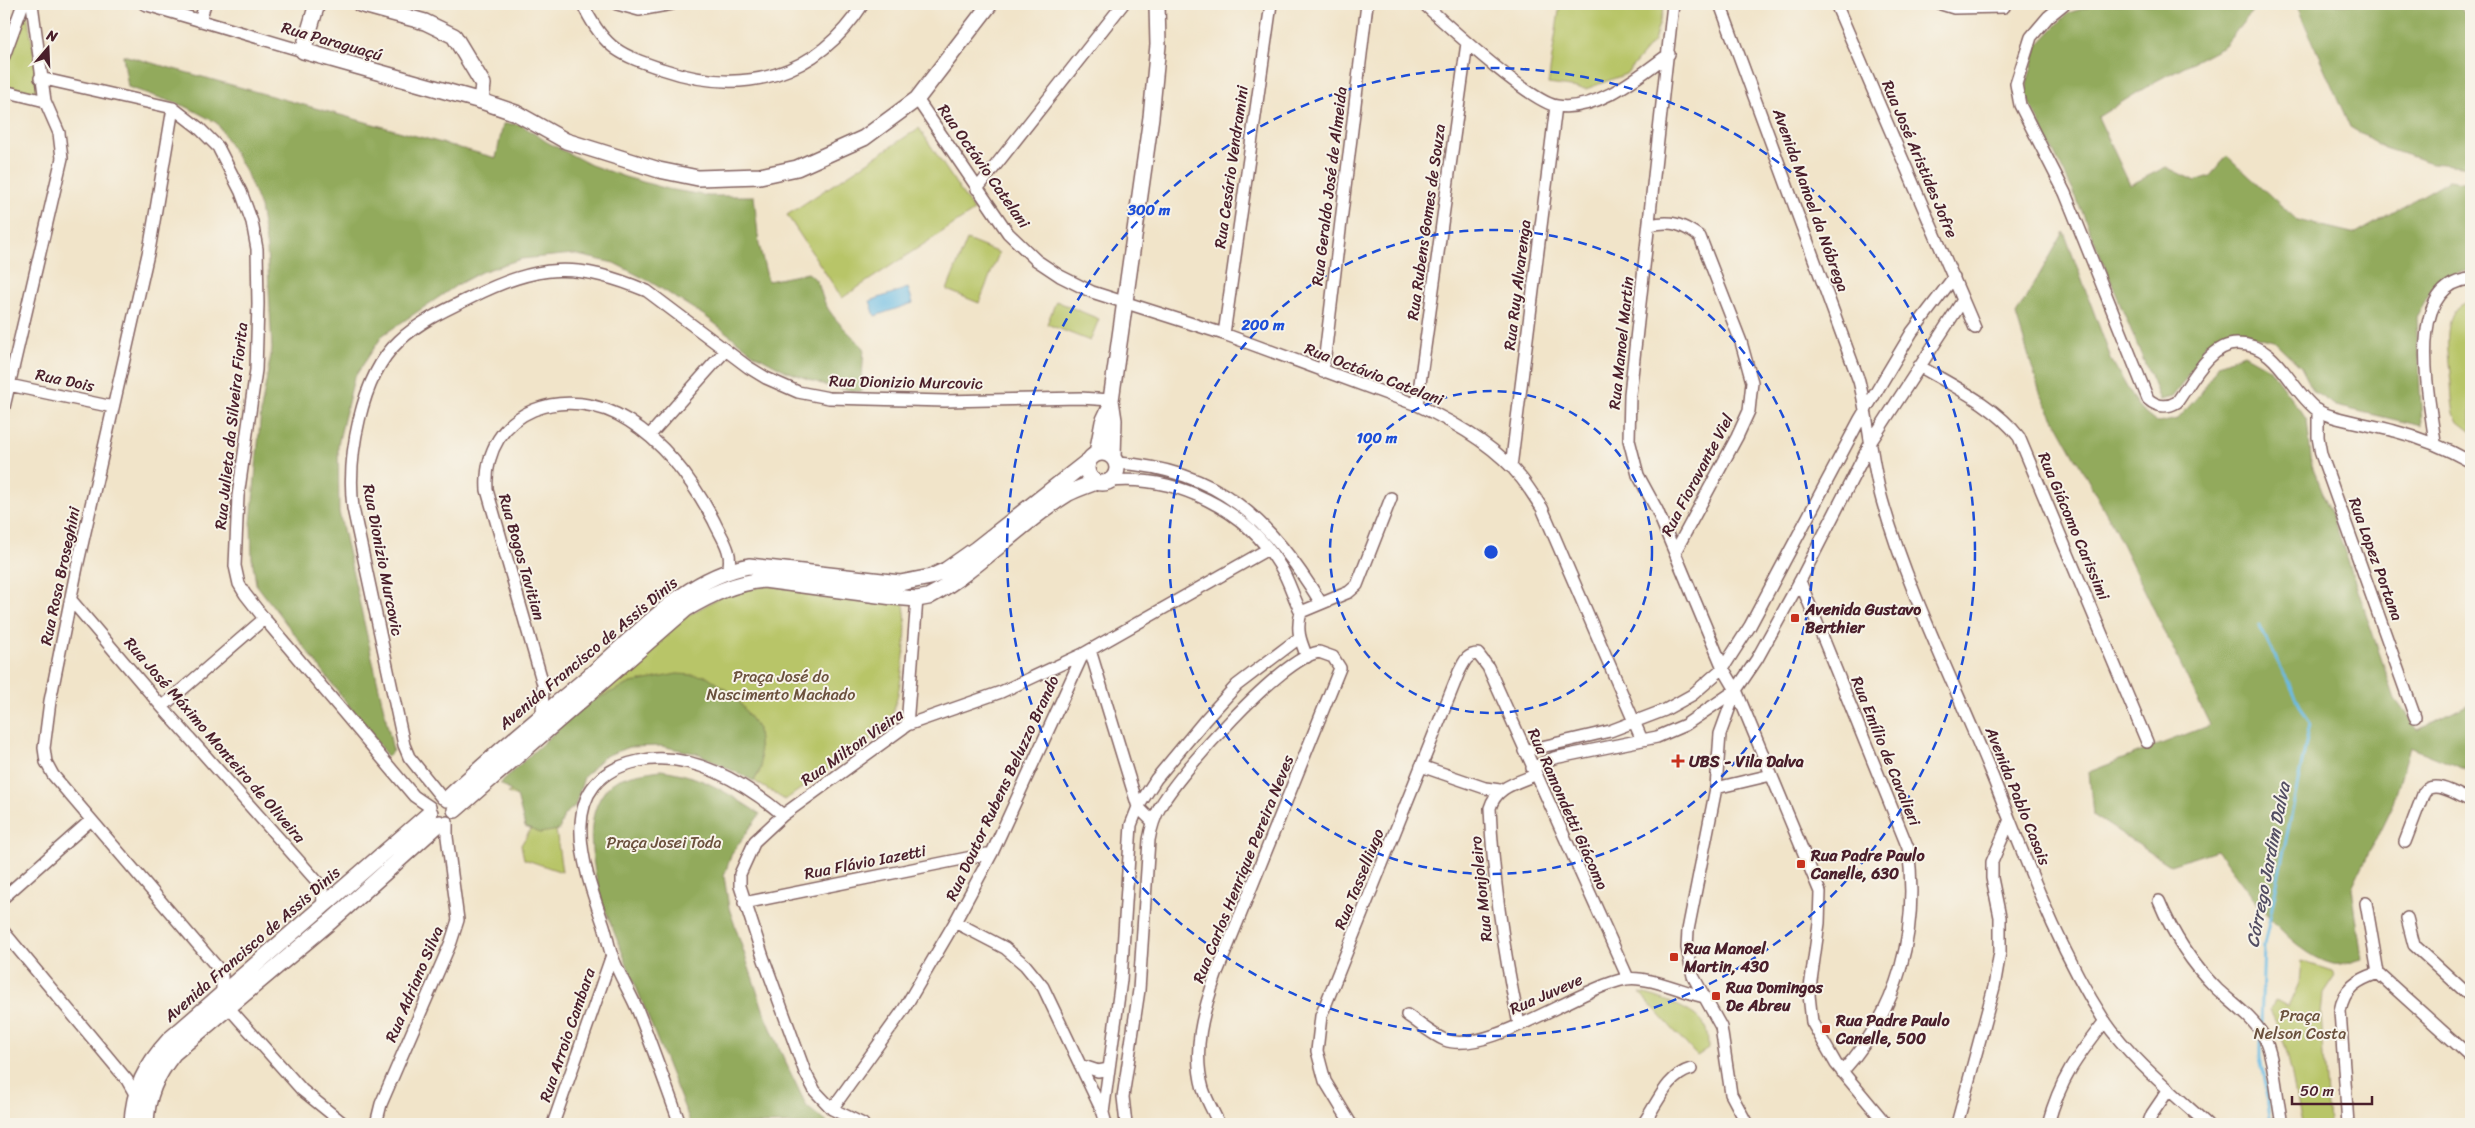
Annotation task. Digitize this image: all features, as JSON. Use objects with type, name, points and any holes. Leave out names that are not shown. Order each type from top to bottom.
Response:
[{"type":"main road","points":[[303,51],[317,4]]},
{"type":"main road","points":[[360,4],[399,9],[454,36],[483,84],[481,101],[516,114],[566,141],[659,170],[698,178],[760,176],[798,168],[834,154],[864,138],[916,99],[990,4]]},
{"type":"main road","points":[[1111,403],[1114,420],[1116,476],[1103,482],[1088,473],[1103,422],[1111,403],[1151,117],[1158,45],[1157,4]]},
{"type":"main road","name":"Rua Paraguaçú","points":[[303,51],[481,101]]},
{"type":"main road","points":[[1093,457],[1109,454],[1115,460]]},
{"type":"main road","name":"Avenida Francisco de Assis Dinis","points":[[132,1124],[135,1094],[147,1068],[156,1054],[169,1040],[226,1001],[441,810],[542,716],[692,588],[728,570],[748,566],[766,566],[900,582],[931,577],[946,570],[976,548],[1093,457]]},
{"type":"main road","name":"Avenida Francisco de Assis Dinis","points":[[146,1124],[150,1094],[165,1065],[174,1053],[323,905],[686,609],[724,588],[764,580],[917,599],[940,591],[1070,493],[1103,482]]},
{"type":"street","points":[[4,56],[23,4]]},
{"type":"street","points":[[4,407],[62,158],[59,134],[45,101],[40,78],[32,4]]},
{"type":"street","name":"Rua Paraguaçú","points":[[144,4],[303,51]]},
{"type":"street","points":[[200,21],[205,4]]},
{"type":"street","points":[[586,4],[585,9],[606,43],[626,57],[702,80],[734,83],[762,79],[820,54],[842,34],[864,4]]},
{"type":"street","points":[[617,4],[639,10],[672,4]]},
{"type":"street","points":[[977,189],[1123,4]]},
{"type":"street","name":"Rua Cesário Vendramini","points":[[1224,334],[1271,4]]},
{"type":"street","name":"Rua Geraldo José de Almeida","points":[[1324,372],[1367,4]]},
{"type":"street","points":[[1424,4],[1467,43],[1527,91],[1556,106],[1588,104],[1637,79],[1669,54]]},
{"type":"street","name":"Rua Manoel Martin","points":[[1673,4],[1669,54],[1630,394],[1629,440],[1638,475],[1674,552],[1723,668],[1736,690],[1820,892],[1819,923],[1809,995],[1812,1022],[1842,1072],[1886,1124]]},
{"type":"street","name":"Avenida Manoel da Nóbrega","points":[[1720,4],[1859,381],[1867,409],[1872,440]]},
{"type":"street","name":"Rua José Aristides Jofre","points":[[1836,4],[1975,328]]},
{"type":"street","points":[[1941,4],[1954,8],[2004,7]]},
{"type":"street","points":[[2064,4],[2048,17],[2031,37],[2016,84],[2020,105],[2066,193],[2148,399],[2162,406],[2177,402],[2204,364],[2217,351],[2236,343],[2266,352],[2318,410],[2435,443],[2471,462]]},
{"type":"street","name":"Rua Rubens Gomes de Souza","points":[[1417,405],[1467,43]]},
{"type":"street","name":"Rua Julieta da Silveira Fiorita","points":[[40,78],[173,108],[199,128],[218,147],[241,192],[252,222],[257,249],[256,370],[238,496],[235,556],[239,584],[265,618],[406,786],[422,802],[441,810]]},
{"type":"street","points":[[4,91],[45,101]]},
{"type":"street","name":"Rua Octávio Catelani","points":[[916,99],[1008,233],[1036,260],[1060,276],[1092,292],[1224,334],[1417,405],[1439,415],[1468,434],[1511,467],[1522,479],[1542,508],[1636,722],[1642,740]]},
{"type":"street","name":"Rua Ruy Alvarenga","points":[[1511,467],[1556,106]]},
{"type":"street","name":"Rua Rosa Broseghini","points":[[173,108],[150,245],[71,600],[50,701],[44,748],[46,762],[54,774],[217,967],[222,976],[226,1001]]},
{"type":"street","name":"Rua Fioravante Viel","points":[[1650,225],[1666,222],[1686,227],[1700,238],[1741,342],[1752,382],[1749,411],[1674,552]]},
{"type":"street","name":"Rua Dionizio Murcovic","points":[[441,810],[423,773],[409,757],[399,724],[353,508],[350,474],[355,435],[364,406],[384,360],[397,343],[411,331],[441,312],[486,290],[536,272],[583,271],[629,283],[647,290],[725,351],[766,378],[814,396],[864,401],[1080,398],[1111,403]]},
{"type":"street","points":[[1524,751],[1636,722],[1692,695],[1723,668],[1750,626],[1867,409],[1912,332],[1954,277]]},
{"type":"street","points":[[2435,443],[2425,357],[2428,315],[2438,298],[2450,286],[2471,279]]},
{"type":"street","points":[[1747,1124],[1731,1094],[1721,1027],[1693,976],[1687,948],[1688,930],[1716,788],[1720,734],[1736,690],[1757,659],[1800,581],[1872,440],[1963,300]]},
{"type":"street","points":[[649,436],[725,351]]},
{"type":"street","name":"Rua Giácomo Carissimi","points":[[1919,366],[2004,419],[2019,437],[2147,742]]},
{"type":"street","name":"Rua Dois","points":[[9,385],[114,407]]},
{"type":"street","name":"Rua Bogos Tavitian","points":[[542,716],[543,684],[487,490],[488,463],[498,437],[513,420],[526,412],[557,405],[584,405],[610,411],[628,420],[649,436],[688,478],[730,554],[728,570]]},
{"type":"street","name":"Rua Lopez Portana","points":[[2318,410],[2318,437],[2321,454],[2415,717]]},
{"type":"street","name":"Avenida Pablo Casais","points":[[1872,440],[1876,477],[1900,556],[1992,775],[2008,822],[2073,966],[2105,1022],[2137,1058],[2207,1124]]},
{"type":"street","points":[[1115,460],[1168,470],[1199,480],[1228,494],[1268,530],[1306,578],[1321,603]]},
{"type":"street","points":[[1857,471],[1876,477]]},
{"type":"street","name":"Avenida Francisco de Assis Dinis","points":[[1103,482],[1145,480],[1170,485],[1197,494],[1229,513],[1268,549],[1290,585],[1301,612]]},
{"type":"street","points":[[1126,1124],[1123,1098],[1139,990],[1149,840],[1152,822],[1162,805],[1185,775],[1248,702],[1307,657],[1297,630],[1301,612],[1349,592],[1357,585],[1392,498]]},
{"type":"street","name":"Rua Milton Vieira","points":[[863,1124],[832,1108],[815,1091],[805,1072],[744,903],[740,886],[742,866],[755,841],[783,816],[907,725],[1001,692],[1086,652],[1268,549]]},
{"type":"street","points":[[1290,585],[1306,578]]},
{"type":"street","name":"Rua Emílio de Cavalieri","points":[[1800,581],[1908,848],[1912,873],[1909,938],[1899,978],[1885,1012],[1856,1057],[1842,1072]]},
{"type":"street","points":[[907,725],[917,599]]},
{"type":"street","name":"Rua José Máximo Monteiro de Oliveira","points":[[71,600],[162,707],[322,887],[323,905]]},
{"type":"street","points":[[162,707],[265,618]]},
{"type":"street","points":[[1105,1119],[1109,1069],[1123,960],[1132,825],[1138,807],[1156,778],[1238,685],[1299,638]]},
{"type":"street","points":[[1086,652],[1138,807],[1152,822]]},
{"type":"street","name":"Rua Doutor Rubens Beluzzo Brando","points":[[832,1108],[904,1009],[955,922],[992,853],[1086,652]]},
{"type":"street","name":"Rua Carlos Henrique Pereira Neves","points":[[1219,1124],[1203,1089],[1198,1050],[1201,1028],[1216,975],[1340,668],[1338,662],[1328,654],[1319,652],[1307,657]]},
{"type":"street","name":"Rua Tasselliugo","points":[[1351,1124],[1325,1081],[1317,1051],[1321,1016],[1459,672],[1466,658],[1471,654],[1478,654]]},
{"type":"street","name":"Rua Ramondetti Giácomo","points":[[1478,654],[1488,667],[1533,772],[1628,978]]},
{"type":"street","points":[[1421,766],[1485,788],[1500,790],[1554,758],[1657,737],[1685,725],[1736,690]]},
{"type":"street","points":[[390,768],[409,757]]},
{"type":"street","points":[[680,1124],[637,1010],[612,955],[584,862],[580,829],[586,798],[605,774],[618,766],[651,758],[695,763],[733,782],[783,816]]},
{"type":"street","points":[[406,786],[423,773]]},
{"type":"street","points":[[1716,788],[1771,775]]},
{"type":"street","points":[[2405,842],[2424,792],[2428,787],[2434,786],[2471,801]]},
{"type":"street","name":"Rua Monjoleiro","points":[[1500,790],[1492,799],[1490,808],[1491,838],[1504,952],[1520,1024]]},
{"type":"street","name":"Rua Adriano Silva","points":[[376,1124],[381,1104],[451,942],[458,920],[447,837],[441,810]]},
{"type":"street","points":[[4,897],[91,820]]},
{"type":"street","points":[[1957,1124],[1997,970],[2000,917],[1992,878],[1992,862],[2008,822]]},
{"type":"street","name":"Rua Flávio Iazetti","points":[[744,903],[992,853]]},
{"type":"street","points":[[2159,901],[2176,939],[2192,962],[2254,1023],[2263,1035],[2268,1048],[2282,1124]]},
{"type":"street","points":[[2366,903],[2378,973],[2471,1057]]},
{"type":"street","points":[[2407,918],[2414,945],[2471,997]]},
{"type":"street","points":[[955,922],[1004,948],[1026,965],[1043,986],[1105,1119]]},
{"type":"street","points":[[4,932],[108,1058],[135,1094]]},
{"type":"street","name":"Rua Arroio Cambara","points":[[553,1124],[612,955]]},
{"type":"street","points":[[2348,1124],[2341,1004],[2347,989],[2363,978],[2378,973]]},
{"type":"street","name":"Rua Juveve","points":[[1407,1015],[1445,1040],[1463,1043],[1485,1038],[1595,989],[1628,978],[1644,980],[1704,997]]},
{"type":"street","points":[[226,1001],[302,1090],[344,1124]]},
{"type":"street","points":[[2048,1124],[2055,1097],[2072,1063],[2105,1022]]},
{"type":"street","points":[[1080,1066],[1098,1071],[1109,1069]]},
{"type":"street","points":[[1643,1124],[1668,1083],[1680,1072],[1691,1069]]},
{"type":"street","points":[[2148,1124],[2152,1114],[2169,1089]]},
{"type":"green space","points":[[1560,4],[1665,4],[1654,41],[1626,74],[1586,89],[1548,84]]},
{"type":"green space","points":[[2099,4],[2258,4],[2225,45],[2156,81],[2098,117],[2130,185],[2166,167],[2195,181],[2210,176],[2227,156],[2297,220],[2356,234],[2449,180],[2471,183],[2471,271],[2459,272],[2433,287],[2416,317],[2422,426],[2336,406],[2314,392],[2301,367],[2274,341],[2236,332],[2206,344],[2183,383],[2172,397],[2160,400],[2076,197],[2027,98],[2027,83],[2038,45],[2068,13]]},
{"type":"green space","points":[[2296,4],[2458,4],[2471,23],[2471,167],[2432,163],[2385,148],[2350,127]]},
{"type":"green space","points":[[26,8],[42,97],[4,87],[5,66],[10,46]]},
{"type":"green space","points":[[123,55],[496,158],[503,124],[520,124],[547,142],[591,165],[625,177],[668,189],[708,196],[754,196],[759,244],[768,281],[808,273],[816,280],[828,309],[864,348],[861,392],[830,387],[786,371],[754,354],[705,316],[649,281],[614,263],[573,254],[521,259],[481,272],[457,285],[383,335],[354,378],[338,444],[339,512],[393,750],[388,757],[256,584],[252,558],[251,524],[261,410],[272,349],[267,249],[260,207],[247,174],[217,123],[187,107],[128,87]]},
{"type":"green space","points":[[919,128],[974,211],[842,298],[787,215]]},
{"type":"green space","points":[[2064,232],[2112,361],[2138,407],[2158,423],[2178,419],[2201,393],[2219,364],[2244,354],[2269,368],[2307,420],[2312,466],[2336,526],[2395,699],[2418,730],[2471,703],[2471,772],[2410,747],[2393,803],[2352,888],[2362,958],[2343,964],[2333,964],[2316,957],[2300,946],[2268,916],[2217,850],[2170,865],[2093,815],[2089,772],[2210,725],[2115,529],[2040,393],[2016,315]]},
{"type":"green space","points":[[967,240],[999,253],[979,303],[947,290]]},
{"type":"green space","points":[[1056,301],[1099,319],[1090,341],[1047,324]]},
{"type":"green space","points":[[2471,301],[2471,432],[2458,422],[2454,413],[2448,331],[2454,312],[2461,305]]},
{"type":"green space","name":"Praça José do Nascimento Machado","points":[[769,586],[903,601],[906,628],[903,664],[897,700],[888,727],[785,800],[754,781],[760,771],[687,735],[587,755],[556,830],[562,872],[524,859],[521,845],[543,809],[508,793],[636,683],[585,704],[685,617],[731,591]]},
{"type":"green space","points":[[677,674],[707,676],[736,697],[758,729],[761,768],[754,781],[699,754],[661,746],[629,747],[603,757],[584,777],[575,806],[564,815],[559,830],[540,833],[525,827],[517,796],[500,783],[585,704],[631,683]]},
{"type":"green space","name":"Praça Josei Toda","points":[[661,770],[690,776],[714,786],[760,814],[732,853],[724,876],[729,908],[764,1012],[784,1059],[807,1107],[829,1124],[691,1124],[602,902],[595,872],[591,841],[595,811],[601,797],[610,785],[627,776]]},
{"type":"green space","name":"Praça Nelson Costa","points":[[2301,961],[2332,971],[2335,976],[2323,994],[2321,1014],[2329,1124],[2301,1124],[2286,1052],[2277,1024],[2270,1011],[2275,1000],[2288,1007],[2299,983]]},
{"type":"green space","points":[[1640,993],[1675,1004],[1700,1019],[1706,1031],[1708,1049],[1697,1056]]},
{"type":"water","points":[[908,288],[913,303],[875,316],[870,301]]},
{"type":"waterway","name":"Córrego Jardim Dalva","points":[[2259,625],[2310,724],[2264,946],[2261,1026]]},
{"type":"waterway","name":"Córrego Jardim Dalva","points":[[2260,1040],[2260,1056],[2271,1124]]},
{"type":"place","name":"Avenida Gustavo Berthier","points":[[1795,618]]},
{"type":"place","name":"UBS - Vila Dalva","points":[[1678,761]]},
{"type":"place","name":"Rua Padre Paulo Canelle, 630","points":[[1801,864]]},
{"type":"place","name":"Rua Manoel Martin, 430","points":[[1674,957]]},
{"type":"place","name":"Rua Domingos De Abreu","points":[[1716,996]]},
{"type":"place","name":"Rua Padre Paulo Canelle, 500","points":[[1826,1029]]}]
